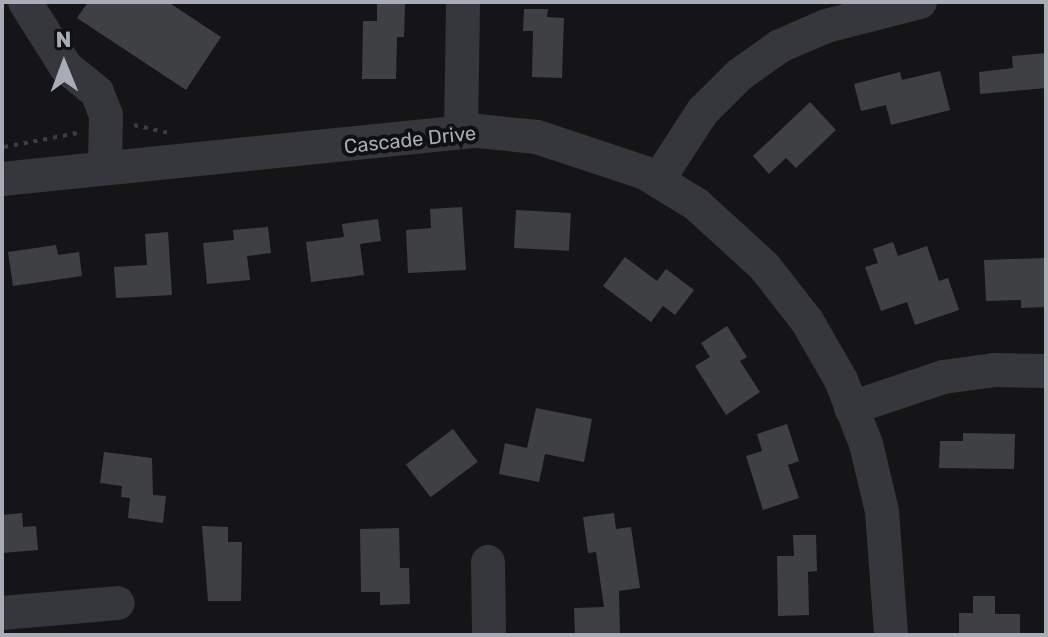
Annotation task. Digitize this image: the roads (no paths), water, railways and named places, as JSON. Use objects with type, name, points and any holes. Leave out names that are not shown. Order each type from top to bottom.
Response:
[{"type":"street","points":[[25,2],[66,67],[97,92],[106,128],[105,165]]},
{"type":"street","points":[[461,132],[463,2]]},
{"type":"street","points":[[658,180],[703,111],[739,75],[780,46],[844,11],[920,2]]},
{"type":"street","name":"Cascade Drive","points":[[2,179],[105,165],[280,153],[461,132],[551,140],[592,151],[658,180],[719,223],[764,266],[807,321],[851,408],[882,511],[891,635]]},
{"type":"street","points":[[851,408],[943,377],[995,370],[1046,371]]},
{"type":"street","points":[[488,562],[489,635]]},
{"type":"street","points":[[2,613],[118,603]]}]
